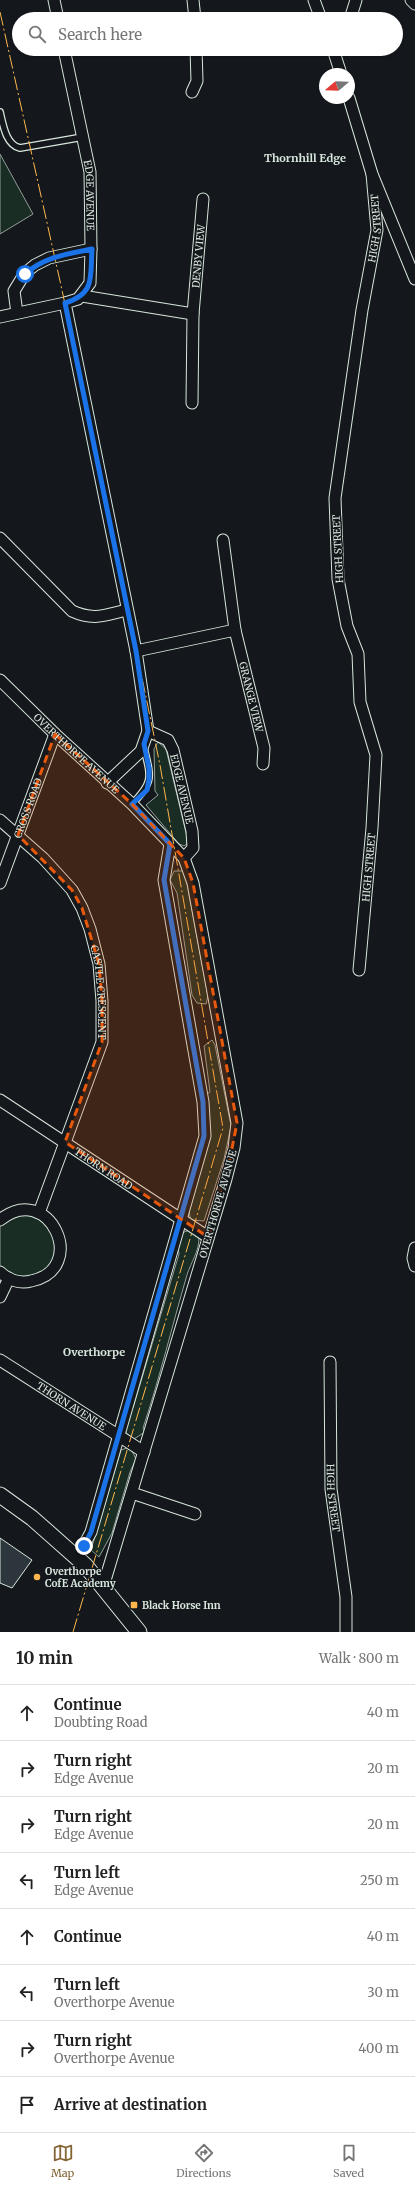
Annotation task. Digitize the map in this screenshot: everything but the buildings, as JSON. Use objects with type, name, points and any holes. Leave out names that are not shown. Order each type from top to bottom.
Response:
[{"type":"street","points":[[54,0],[57,12]]},
{"type":"street","points":[[193,0],[194,12]]},
{"type":"street","points":[[314,0],[318,12]]},
{"type":"street","points":[[352,12],[356,0]]},
{"type":"street","points":[[411,0],[415,4]]},
{"type":"street","name":"EDGE AVENUE","points":[[66,56],[90,172],[92,249],[90,283],[82,296]]},
{"type":"street","points":[[192,92],[198,81],[196,56]]},
{"type":"street","points":[[337,56],[340,68]]},
{"type":"street","points":[[350,104],[372,174],[415,279]]},
{"type":"street","name":"HIGH STREET","points":[[359,970],[372,828],[376,755],[360,702],[358,654],[347,626],[338,579],[335,498],[362,310],[377,230],[372,174]]},
{"type":"street","name":"DENBY VIEW","points":[[192,403],[193,314],[203,199]]},
{"type":"street","points":[[17,313],[14,291],[25,274],[35,265],[49,258],[92,249]]},
{"type":"street","points":[[0,317],[65,303],[78,299],[82,296],[193,314]]},
{"type":"street","points":[[65,303],[136,651],[148,731],[141,751],[107,783]]},
{"type":"street","points":[[0,538],[72,611],[86,618],[100,617],[127,610]]},
{"type":"street","name":"GRANGE VIEW","points":[[223,540],[235,630],[264,748],[263,764]]},
{"type":"street","points":[[136,651],[235,630]]},
{"type":"street","name":"OVERTHORPE AVENUE","points":[[0,680],[107,783],[132,804],[184,858],[193,883],[237,1123],[232,1154],[103,1587]]},
{"type":"street","name":"EDGE AVENUE","points":[[148,731],[168,740],[174,750],[192,831],[193,848],[184,858]]},
{"type":"street","name":"CROSS ROAD","points":[[0,883],[55,734]]},
{"type":"street","name":"CASTLE CRESCENT","points":[[0,820],[43,858],[72,890],[82,908],[90,929],[99,964],[102,1001],[102,1042],[39,1213]]},
{"type":"street","points":[[75,1555],[84,1546],[91,1532],[204,1136],[203,1102],[164,880],[170,844]]},
{"type":"street","name":"THORN ROAD","points":[[0,1100],[66,1142],[208,1237]]},
{"type":"street","points":[[0,1220],[18,1211],[39,1213],[53,1224],[59,1234],[61,1246],[57,1261],[48,1273],[38,1280],[26,1282],[4,1275],[0,1297]]},
{"type":"street","points":[[415,1248],[412,1258],[415,1266]]},
{"type":"street","name":"THORN AVENUE","points":[[0,1360],[118,1437],[144,1452]]},
{"type":"street","name":"HIGH STREET","points":[[330,1362],[331,1489],[346,1597],[346,1632]]},
{"type":"street","points":[[132,1493],[195,1514]]},
{"type":"street","points":[[0,1495],[32,1518],[75,1555],[139,1632]]},
{"type":"lane","points":[[0,112],[8,139],[14,147],[20,148],[83,137]]},
{"type":"lane","points":[[132,804],[147,790],[149,780],[149,768],[144,744]]},
{"type":"highlighted area","points":[[55,734],[132,804],[184,858],[193,883],[237,1123],[226,1179],[208,1237],[65,1142],[102,1042],[102,1001],[99,964],[82,908],[72,890],[18,835]]},
{"type":"green space","points":[[0,154],[33,214],[0,234]]},
{"type":"green space","points":[[158,742],[166,749],[187,837],[187,844],[184,846],[179,844],[146,805],[158,795],[155,791],[154,749]]},
{"type":"green space","points":[[174,871],[184,871],[187,883],[208,996],[206,1004],[197,1003],[192,995],[177,893],[170,880]]},
{"type":"green space","points":[[212,1040],[215,1045],[231,1126],[224,1159],[204,1221],[191,1220],[189,1213],[190,1204],[194,1186],[206,1152],[209,1137],[207,1094],[210,1092],[204,1046]]},
{"type":"green space","points":[[11,1213],[46,1217],[60,1254],[38,1280],[0,1272],[0,1220]]},
{"type":"green space","points":[[189,1230],[199,1238],[198,1248],[187,1275],[143,1428],[145,1432],[134,1439],[125,1432],[130,1411],[133,1408],[179,1254],[178,1247],[182,1233]]},
{"type":"green space","points":[[127,1448],[132,1451],[136,1459],[130,1472],[112,1533],[99,1557],[91,1550],[121,1450]]},
{"type":"power","points":[[0,12],[62,290],[160,765],[223,1128],[73,1632]]},
{"type":"place","name":"Overthorpe CofE Academy","points":[[37,1577]]},
{"type":"place","name":"Black Horse Inn","points":[[134,1605]]},
{"type":"district","name":"Thornhill Edge","points":[[305,158]]},
{"type":"district","name":"Overthorpe","points":[[94,1352]]},
{"type":"route","points":[[25,274],[35,265],[49,258],[92,249],[90,283],[82,296],[78,299],[65,303],[136,651],[148,731],[144,744],[149,768],[147,790],[132,804],[170,844],[164,880],[203,1102],[204,1136],[91,1532],[84,1546]]}]
